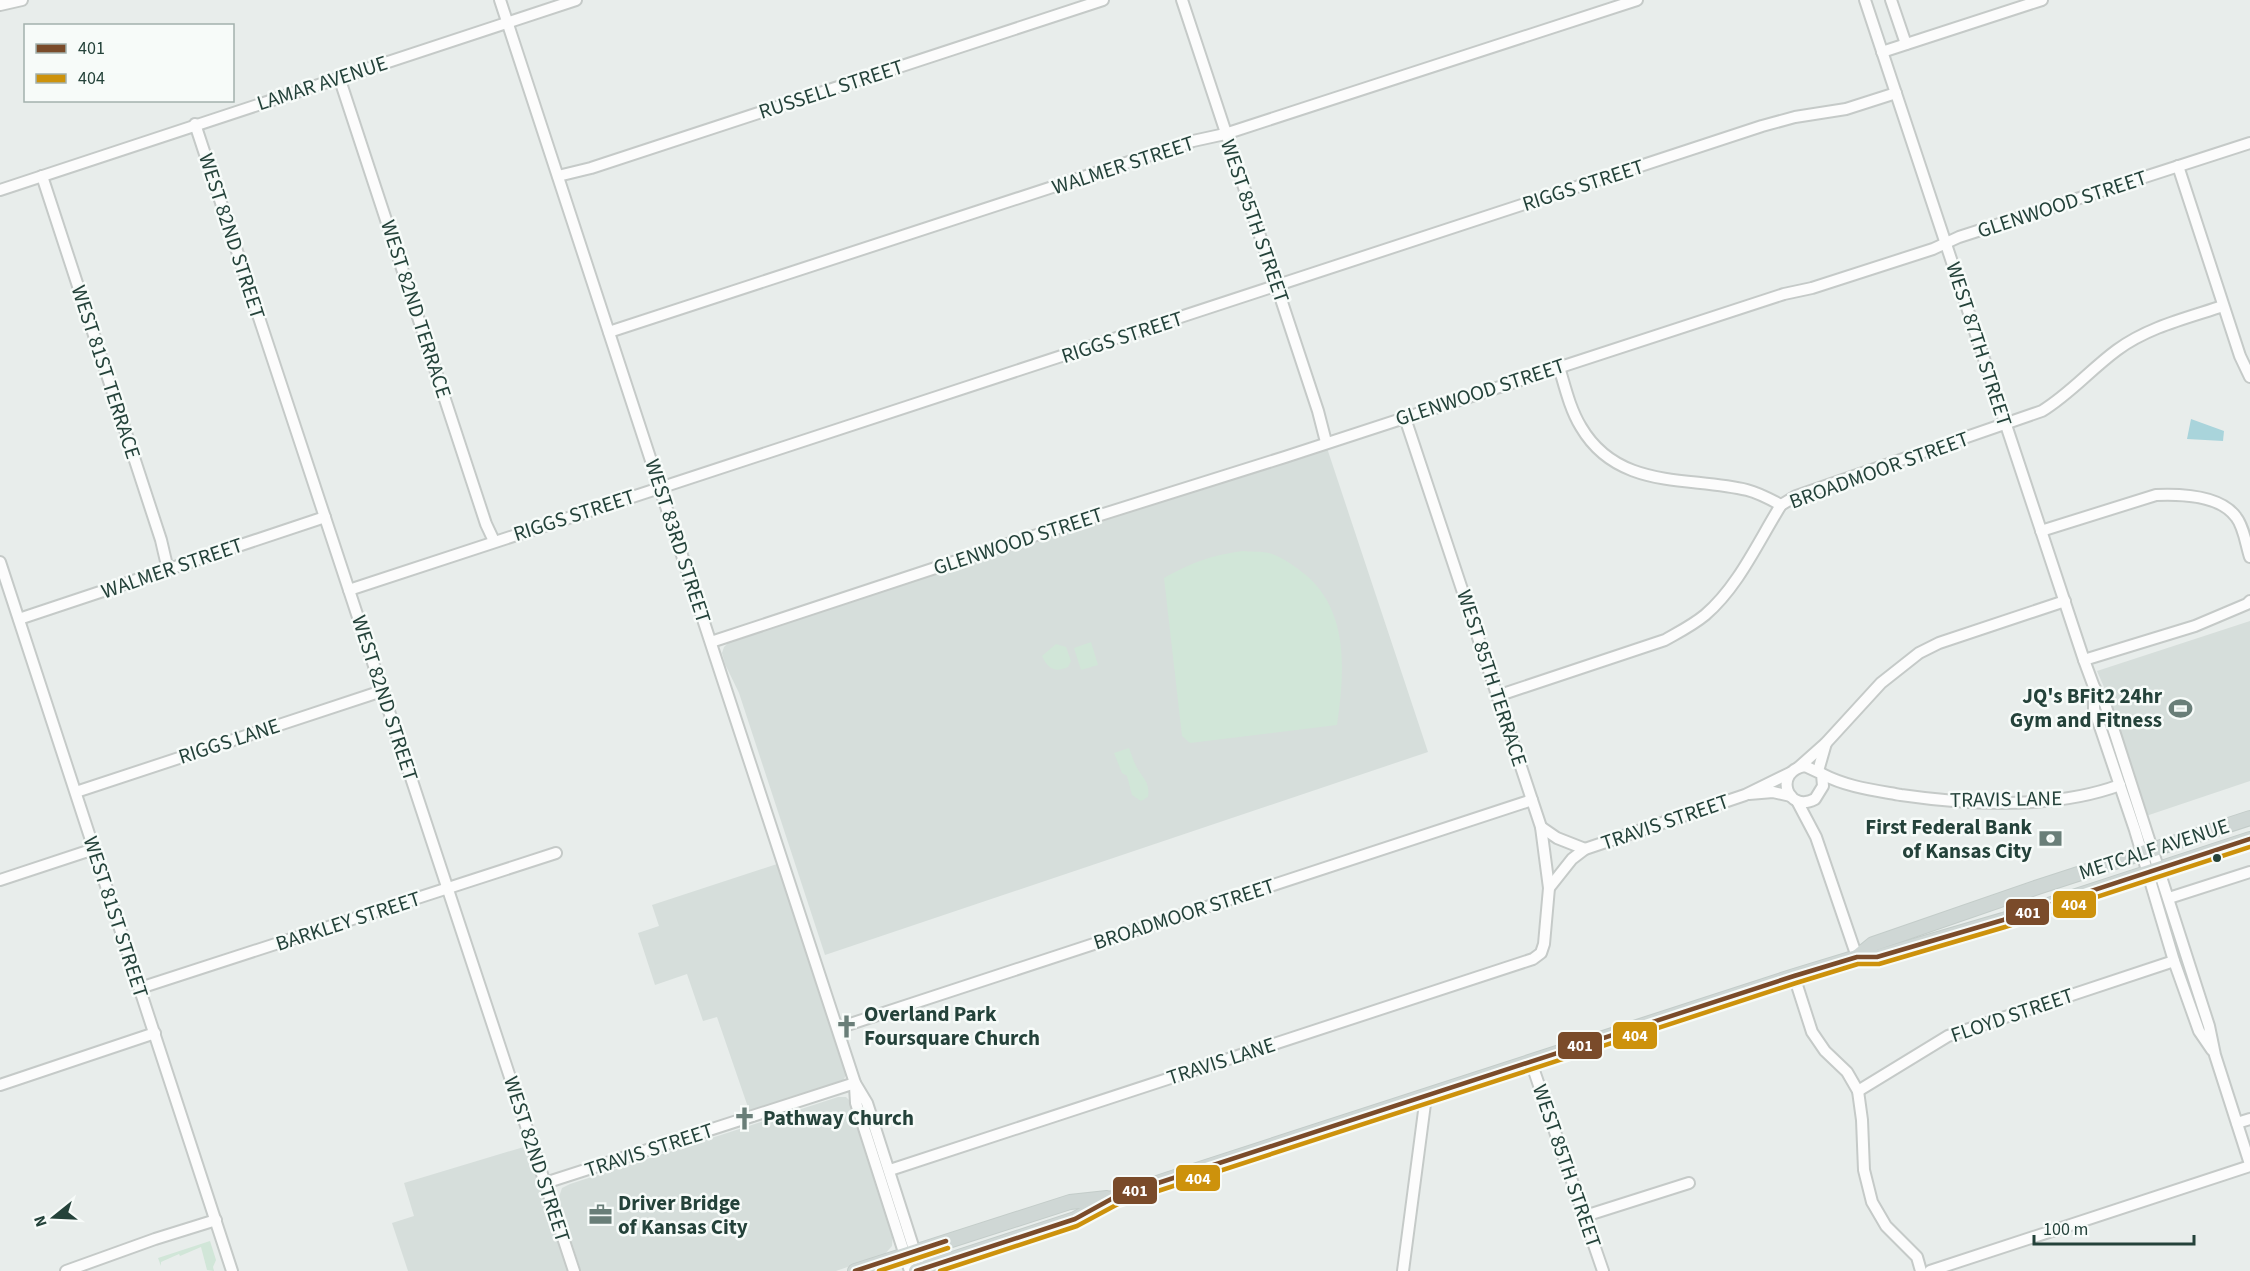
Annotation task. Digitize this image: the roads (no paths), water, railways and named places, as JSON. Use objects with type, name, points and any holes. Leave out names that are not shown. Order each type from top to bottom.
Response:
[{"type":"main road","name":"METCALF AVENUE","points":[[1857,957],[1874,944],[2038,886],[2250,818]]},
{"type":"main road","name":"METCALF AVENUE","points":[[917,1271],[1075,1219],[1115,1197],[1794,976],[1857,957],[1877,957],[2003,920],[2250,839]]},
{"type":"main road","name":"METCALF AVENUE","points":[[855,1271],[1070,1202],[1115,1197]]},
{"type":"street","points":[[0,5],[22,0]]},
{"type":"street","name":"WEST 83RD STREET","points":[[500,0],[855,1083],[867,1103],[890,1170],[910,1253]]},
{"type":"street","name":"LAMAR AVENUE","points":[[0,190],[339,76],[576,0]]},
{"type":"street","name":"RUSSELL STREET","points":[[558,176],[602,165],[1103,0]]},
{"type":"street","name":"WEST 85TH STREET","points":[[1182,0],[1318,411],[1326,442]]},
{"type":"street","name":"WALMER STREET","points":[[609,332],[1193,141],[1226,134],[1637,0]]},
{"type":"street","name":"WEST 87TH STREET","points":[[1865,0],[2084,660],[2094,687],[2105,704],[2153,870],[2174,961],[2199,1030],[2215,1056]]},
{"type":"street","points":[[1891,0],[1906,44]]},
{"type":"street","points":[[1882,52],[2042,0]]},
{"type":"street","name":"WEST 82ND TERRACE","points":[[339,76],[486,524],[494,541]]},
{"type":"street","name":"RIGGS STREET","points":[[349,590],[1762,126],[1795,117],[1846,109],[1896,93]]},
{"type":"street","name":"WEST 82ND STREET","points":[[195,124],[574,1271]]},
{"type":"street","name":"GLENWOOD STREET","points":[[711,642],[997,547],[1405,418],[1559,366],[1784,294],[1812,288],[1922,253],[1959,237],[2250,143]]},
{"type":"street","points":[[2178,166],[2240,356],[2250,377]]},
{"type":"street","name":"WEST 81ST TERRACE","points":[[42,176],[161,540],[168,570]]},
{"type":"street","name":"BROADMOOR STREET","points":[[1497,696],[1665,640],[1687,628],[1705,615],[1720,599],[1781,505],[1804,493],[2042,411],[2057,402],[2116,350],[2137,336],[2223,306]]},
{"type":"street","points":[[1559,366],[1580,425],[1598,449],[1614,462],[1632,471],[1658,478],[1747,490],[1781,505]]},
{"type":"street","name":"WEST 85TH TERRACE","points":[[1405,418],[1540,827],[1550,888],[1544,944]]},
{"type":"street","points":[[2041,531],[2156,495],[2175,494],[2208,500],[2229,510],[2238,518],[2250,557]]},
{"type":"street","name":"WALMER STREET","points":[[19,619],[325,517]]},
{"type":"street","name":"WEST 81ST STREET","points":[[0,562],[232,1271]]},
{"type":"street","name":"TRAVIS STREET","points":[[1550,888],[1572,859],[1585,849],[1745,795],[1795,770],[1826,743],[1881,683],[1918,653],[1939,643],[2065,601]]},
{"type":"street","points":[[2084,660],[2195,626],[2250,601]]},
{"type":"street","name":"WEST 87TH STREET","points":[[2094,687],[2094,709],[2120,785],[2148,852]]},
{"type":"street","name":"RIGGS LANE","points":[[76,792],[382,691]]},
{"type":"street","name":"TRAVIS STREET","points":[[1820,772],[1826,743]]},
{"type":"street","points":[[1816,837],[1813,812],[1816,798],[1823,786],[1820,772],[1810,767],[1795,770],[1786,783],[1816,837],[1857,957]]},
{"type":"street","name":"TRAVIS LANE","points":[[1820,772],[1854,787],[1942,801],[1980,803],[2083,796],[2120,785]]},
{"type":"street","name":"TRAVIS LANE","points":[[1816,798],[1829,791],[1854,787]]},
{"type":"street","name":"TRAVIS STREET","points":[[1745,795],[1773,792],[1794,799]]},
{"type":"street","points":[[1794,799],[1808,802],[1816,798]]},
{"type":"street","name":"BROADMOOR STREET","points":[[838,1028],[1532,800]]},
{"type":"street","name":"TRAVIS STREET","points":[[1540,827],[1557,838],[1585,849]]},
{"type":"street","points":[[0,880],[94,849]]},
{"type":"street","name":"BARKLEY STREET","points":[[140,988],[556,853]]},
{"type":"street","name":"WEST 87TH STREET","points":[[2153,870],[2169,898],[2209,1026],[2215,1056],[2250,1165]]},
{"type":"street","points":[[2169,898],[2250,872]]},
{"type":"street","name":"TRAVIS LANE","points":[[890,1170],[1533,959],[1541,953],[1544,944]]},
{"type":"street","name":"FLOYD STREET","points":[[1858,1091],[1948,1036],[2174,961]]},
{"type":"street","points":[[1794,976],[1812,1032],[1825,1051],[1847,1072],[1858,1091],[1864,1170],[1872,1202],[1886,1226],[1917,1257],[1921,1271]]},
{"type":"street","points":[[0,1085],[155,1033]]},
{"type":"street","name":"WEST 85TH STREET","points":[[1531,1062],[1603,1271]]},
{"type":"street","name":"WEST 83RD STREET","points":[[855,1083],[856,1103],[917,1271]]},
{"type":"street","name":"TRAVIS STREET","points":[[545,1183],[855,1083]]},
{"type":"street","points":[[1403,1271],[1426,1096]]},
{"type":"street","points":[[2237,1123],[2250,1119]]},
{"type":"street","points":[[1930,1271],[1946,1269],[2250,1165]]},
{"type":"street","points":[[1585,1216],[1689,1183]]},
{"type":"street","points":[[66,1271],[216,1220]]},
{"type":"water","points":[[2191,419],[2224,431],[2223,441],[2187,439]]},
{"type":"place","name":"JQ's BFit2 24hr Gym and Fitness","points":[[2180,708]]},
{"type":"place","name":"First Federal Bank of Kansas City","points":[[2050,839]]},
{"type":"place","name":"Overland Park Foursquare Church","points":[[846,1026]]},
{"type":"place","name":"Pathway Church","points":[[745,1118]]},
{"type":"place","name":"Driver Bridge of Kansas City","points":[[600,1215]]}]
